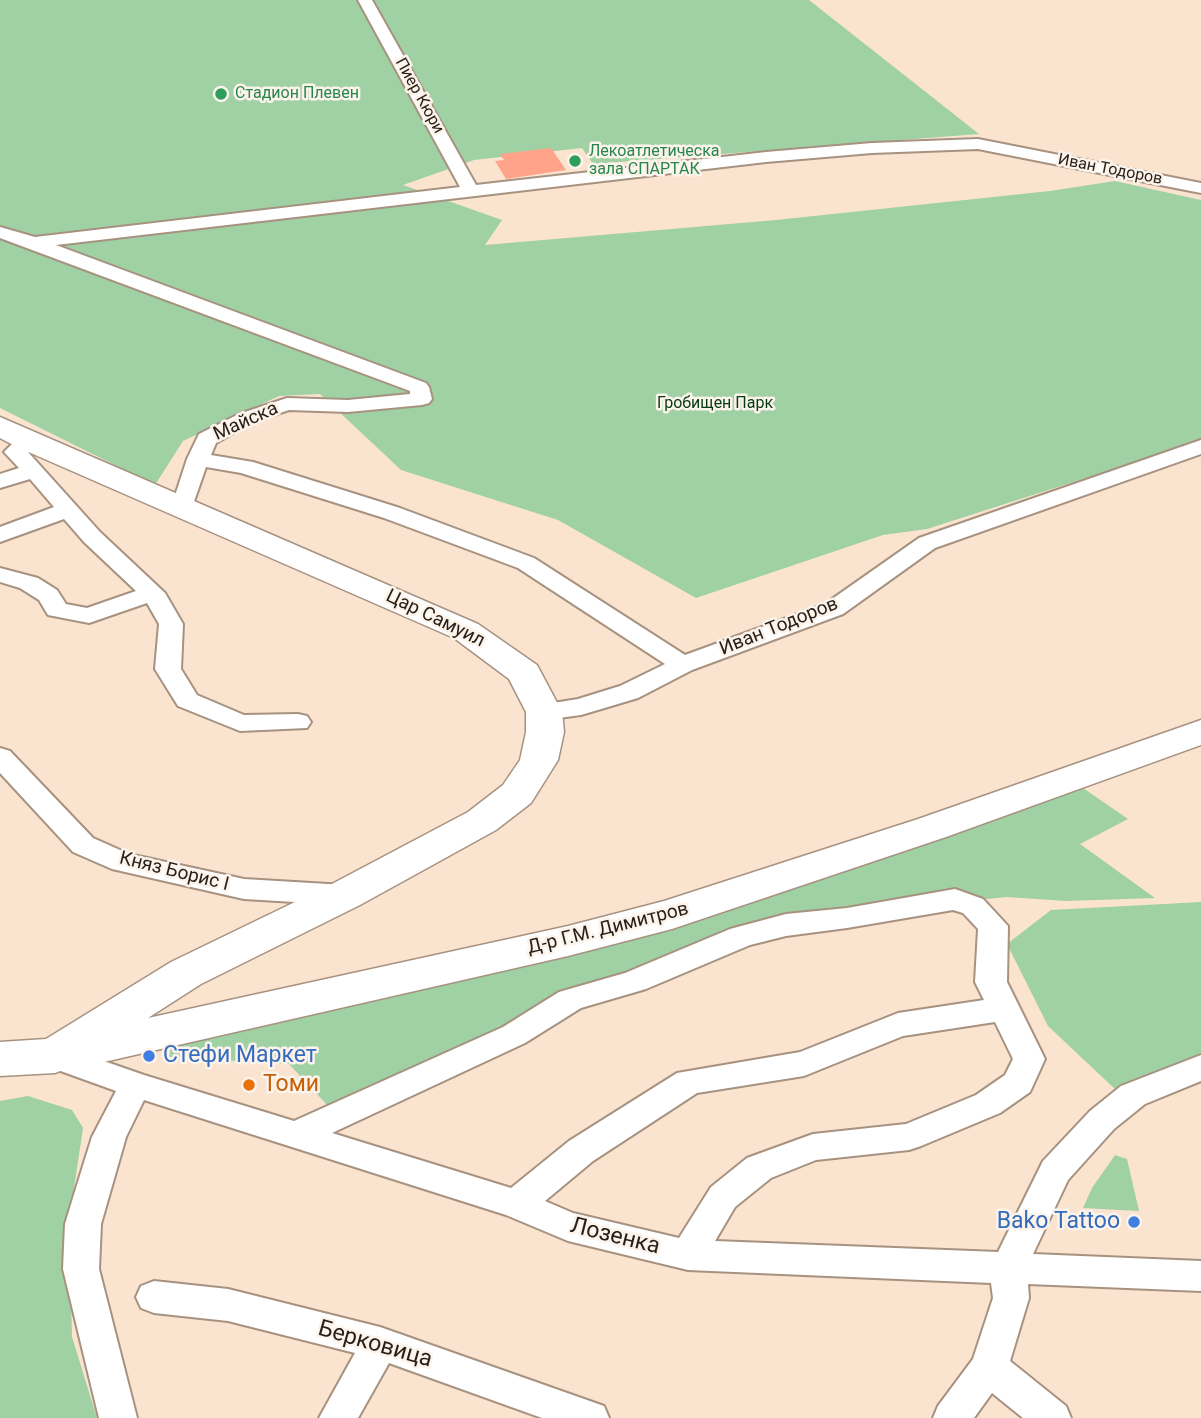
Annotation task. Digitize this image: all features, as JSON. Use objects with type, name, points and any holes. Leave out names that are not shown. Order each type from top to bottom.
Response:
[{"type":"street","name":"Пиер Кюри","points":[[365,0],[472,193]]},
{"type":"street","name":"Иван Тодоров","points":[[472,193],[766,157],[872,148],[978,144],[1201,188]]},
{"type":"street","points":[[33,242],[472,193]]},
{"type":"street","name":"Майска","points":[[0,232],[419,387],[422,399],[348,406],[287,404],[246,418],[207,439],[198,459],[245,467],[365,505],[526,563],[683,665]]},
{"type":"street","points":[[0,481],[21,446],[92,537],[153,593],[171,624],[168,668],[187,700],[240,723],[298,722]]},
{"type":"street","name":"Цар Самуил","points":[[21,446],[182,508],[466,631],[524,673],[544,712]]},
{"type":"street","name":"Иван Тодоров","points":[[544,712],[581,707],[629,692],[683,665],[834,609],[927,543],[1201,447]]},
{"type":"street","points":[[182,508],[198,459]]},
{"type":"street","points":[[0,535],[69,509]]},
{"type":"street","points":[[0,575],[29,583],[48,596],[57,610],[89,616],[153,593]]},
{"type":"street","points":[[0,1059],[55,1056],[186,973],[345,895],[482,821],[517,794],[539,760],[545,732],[544,712]]},
{"type":"street","name":"Д-р Г.М. Димитров","points":[[0,1073],[55,1056],[568,941],[672,914],[932,828],[1201,732]]},
{"type":"street","name":"Княз Борис I","points":[[0,757],[83,845],[122,862],[244,889],[345,895]]},
{"type":"street","points":[[296,1135],[514,1035],[570,1000],[635,981],[741,937],[786,925],[847,918],[955,899],[973,906],[993,926],[991,982],[1029,1059],[1018,1083],[988,1104],[909,1137],[813,1147],[760,1168],[723,1197],[688,1255]]},
{"type":"street","points":[[516,1204],[581,1151],[689,1082],[804,1064],[898,1025],[1004,1009]]},
{"type":"street","name":"Лозенка","points":[[55,1056],[135,1085],[516,1204],[568,1226],[688,1255],[1201,1276]]},
{"type":"street","points":[[952,1418],[989,1367],[1011,1298],[1008,1268],[1055,1171],[1102,1120],[1133,1095],[1201,1067]]},
{"type":"street","points":[[118,1418],[81,1269],[83,1224],[109,1137],[135,1085]]},
{"type":"street","name":"Берковица","points":[[154,1297],[228,1305],[380,1343],[534,1408],[590,1418]]},
{"type":"street","points":[[338,1418],[380,1343]]},
{"type":"street","points":[[989,1367],[1052,1418]]},
{"type":"green space","name":"Гробищен Парк","points":[[0,0],[809,0],[979,134],[593,164],[582,148],[474,160],[403,185],[502,220],[485,245],[776,220],[1050,191],[1115,181],[1201,200],[1201,441],[927,529],[883,535],[696,598],[558,520],[401,470],[320,394],[279,396],[183,441],[155,485],[0,408]]},
{"type":"green space","points":[[1080,786],[1128,819],[1080,844],[1155,898],[1066,901],[1007,897],[820,916],[759,926],[330,1108],[289,1064],[169,1057],[173,1036],[627,939],[706,919],[806,881]]},
{"type":"green space","points":[[1201,902],[1201,1056],[1116,1090],[1048,1026],[1007,944],[1051,910]]},
{"type":"green space","points":[[28,1096],[72,1110],[83,1128],[69,1221],[72,1337],[97,1418],[0,1418],[0,1101]]},
{"type":"green space","points":[[1115,1155],[1127,1159],[1139,1211],[1083,1208],[1092,1188]]},
{"type":"building","points":[[551,148],[566,170],[506,179],[495,161],[504,160],[500,154]]},
{"type":"place","name":"Стадион Плевен","points":[[221,94]]},
{"type":"place","name":"Лекоатлетическа зала СПАРТАК","points":[[575,161]]},
{"type":"place","name":"Стефи Маркет","points":[[149,1056]]},
{"type":"place","name":"Томи","points":[[249,1085]]},
{"type":"place","name":"Bako Tattoo","points":[[1134,1222]]}]
